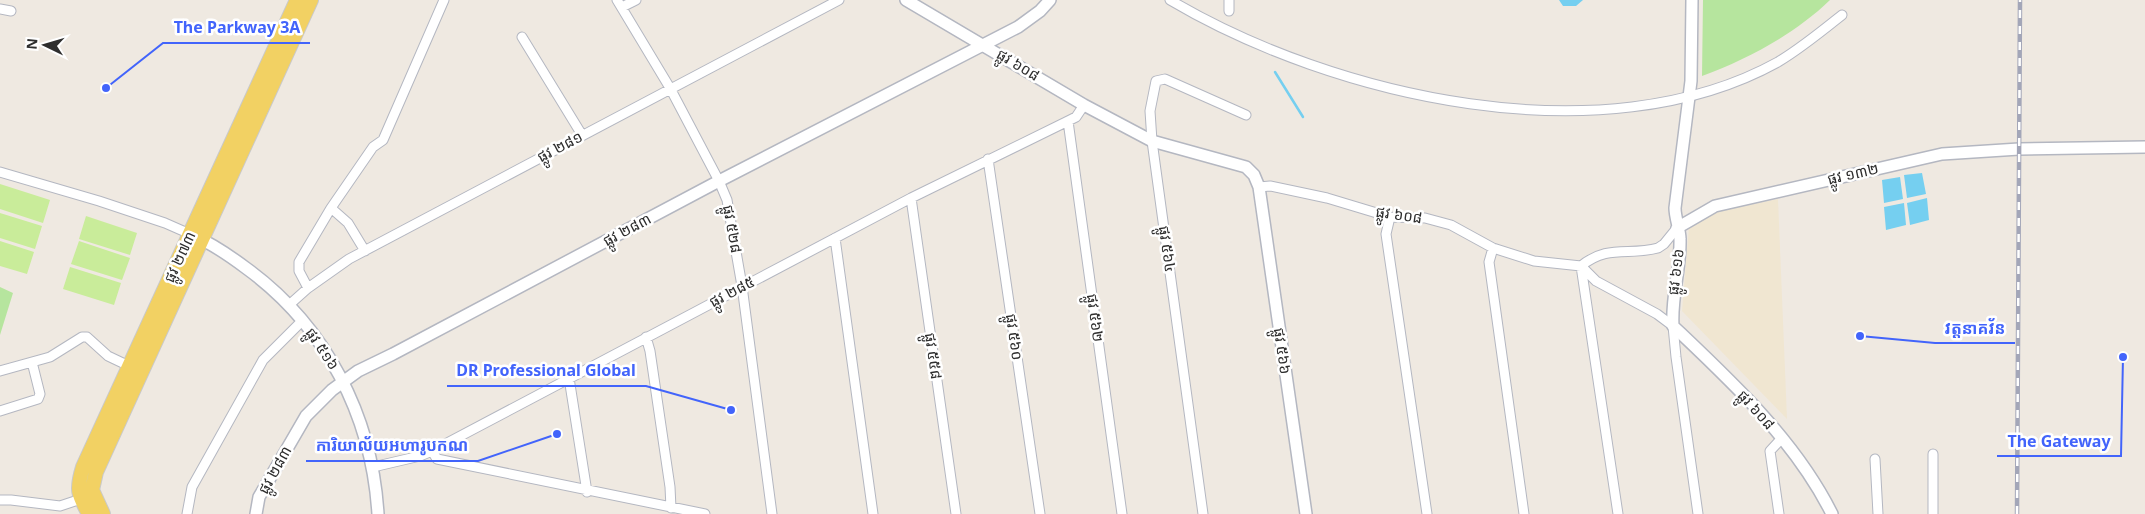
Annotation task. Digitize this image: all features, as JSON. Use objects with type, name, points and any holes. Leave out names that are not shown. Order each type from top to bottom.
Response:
[{"type":"main road","name":"ផ្លូវ ២៧៣","points":[[103,514],[93,495],[92,483],[144,366],[297,0]]},
{"type":"main road","name":"ផ្លូវ ២៧៣","points":[[81,499],[78,489],[83,467],[129,366],[197,237],[311,0]]},
{"type":"main road","points":[[81,499],[90,514]]},
{"type":"street","points":[[308,288],[299,271],[299,262],[373,147],[382,140],[444,0]]},
{"type":"street","points":[[620,4],[636,0]]},
{"type":"street","name":"ផ្លូវ ២៨១","points":[[289,305],[308,288],[349,259],[839,0]]},
{"type":"street","name":"ផ្លូវ ៦០៨","points":[[906,0],[1084,105],[1152,140],[1246,167],[1254,175],[1259,187],[1270,186],[1327,198],[1390,217],[1425,218],[1440,221],[1493,248],[1534,260],[1582,266],[1596,281],[1657,314],[1673,326],[1726,376],[1782,438],[1807,472],[1832,514]]},
{"type":"street","name":"ផ្លូវ ២៨៣","points":[[256,514],[259,497],[306,416],[358,371],[719,181],[1018,27],[1040,11],[1050,0]]},
{"type":"street","points":[[1170,0],[1195,15],[1273,50],[1332,71],[1419,95],[1496,108],[1552,111],[1624,107],[1690,96],[1727,84],[1778,62],[1842,15]]},
{"type":"street","points":[[1228,10],[1229,0]]},
{"type":"street","name":"ផ្លូវ ៦១៦","points":[[1692,0],[1690,96],[1675,208],[1680,239],[1672,310],[1676,357],[1698,514]]},
{"type":"street","name":"ផ្លូវ ៥២៨","points":[[620,4],[670,88],[727,200],[742,286],[772,514]]},
{"type":"street","points":[[0,9],[11,12]]},
{"type":"street","points":[[522,37],[582,135]]},
{"type":"street","name":"ផ្លូវ ៥៦៤","points":[[1203,514],[1152,140],[1150,111],[1156,81],[1165,79],[1246,115]]},
{"type":"street","name":"ផ្លូវ ២៨៥","points":[[373,467],[420,456],[432,451],[911,198],[1068,122],[1076,117],[1084,105]]},
{"type":"street","name":"ផ្លូវ ៥៦២","points":[[1068,122],[1122,514]]},
{"type":"street","name":"ផ្លូវ ១៣២","points":[[1582,266],[1591,258],[1603,252],[1658,248],[1664,244],[1677,228],[1702,212],[1716,206],[1942,154],[2019,149],[2145,148]]},
{"type":"street","name":"ផ្លូវ ៥៦០","points":[[988,160],[1040,514]]},
{"type":"street","points":[[0,172],[72,192],[197,237]]},
{"type":"street","name":"ផ្លូវ ៥៦៦","points":[[1259,187],[1306,514]]},
{"type":"street","name":"ផ្លូវ ៥៥៨","points":[[911,198],[956,514]]},
{"type":"street","points":[[332,208],[348,223],[365,251]]},
{"type":"street","points":[[1390,217],[1386,234],[1427,514]]},
{"type":"street","name":"ផ្លូវ ៥១៦","points":[[197,237],[263,280],[303,320],[324,348],[344,382],[361,421],[373,467],[378,514]]},
{"type":"street","points":[[835,238],[873,514]]},
{"type":"street","points":[[1493,248],[1489,262],[1524,514]]},
{"type":"street","points":[[1582,266],[1618,514]]},
{"type":"street","points":[[187,514],[192,487],[263,360],[303,320]]},
{"type":"street","points":[[0,371],[50,357],[82,337],[87,337],[108,356],[129,366]]},
{"type":"street","points":[[646,337],[650,351],[666,458],[671,508]]},
{"type":"street","points":[[0,411],[38,399],[40,394],[32,362]]},
{"type":"street","points":[[569,378],[587,492]]},
{"type":"street","points":[[1779,514],[1770,451],[1782,438]]},
{"type":"street","points":[[432,451],[437,459],[587,492],[704,514]]},
{"type":"street","points":[[1933,454],[1933,514]]},
{"type":"street","points":[[1875,459],[1878,514]]},
{"type":"street","points":[[0,500],[60,506],[81,499]]},
{"type":"shaded area","points":[[1778,199],[1787,419],[1682,311],[1689,227],[1699,223],[1710,213]]},
{"type":"green space","points":[[1703,0],[1830,0],[1786,35],[1736,62],[1702,76]]},
{"type":"green space","points":[[0,184],[50,200],[43,223],[0,209]]},
{"type":"green space","points":[[0,213],[42,226],[35,249],[0,238]]},
{"type":"green space","points":[[86,216],[137,233],[130,255],[79,239]]},
{"type":"green space","points":[[0,241],[34,252],[27,274],[0,266]]},
{"type":"green space","points":[[79,241],[130,258],[122,280],[71,264]]},
{"type":"green space","points":[[70,267],[121,283],[114,305],[63,289]]},
{"type":"green space","points":[[0,287],[13,293],[0,335]]},
{"type":"water","points":[[1559,0],[1583,0],[1576,6],[1563,6]]},
{"type":"water","points":[[1922,173],[1926,194],[1907,198],[1904,175]]},
{"type":"water","points":[[1900,177],[1903,199],[1884,203],[1882,180]]},
{"type":"water","points":[[1927,198],[1929,220],[1910,225],[1907,203]]},
{"type":"water","points":[[1904,203],[1906,225],[1886,230],[1884,207]]},
{"type":"waterway","points":[[1275,72],[1303,117]]},
{"type":"railway","points":[[2017,514],[2020,0]]},
{"type":"place","name":"The Parkway 3A","points":[[106,88]]},
{"type":"place","name":"វត្តនាគវ័ន","points":[[1860,336]]},
{"type":"place","name":"The Gateway","points":[[2123,357]]},
{"type":"place","name":"DR Professional Global","points":[[731,410]]},
{"type":"place","name":"ការិយាល័យអហារូបកណ","points":[[557,434]]}]
